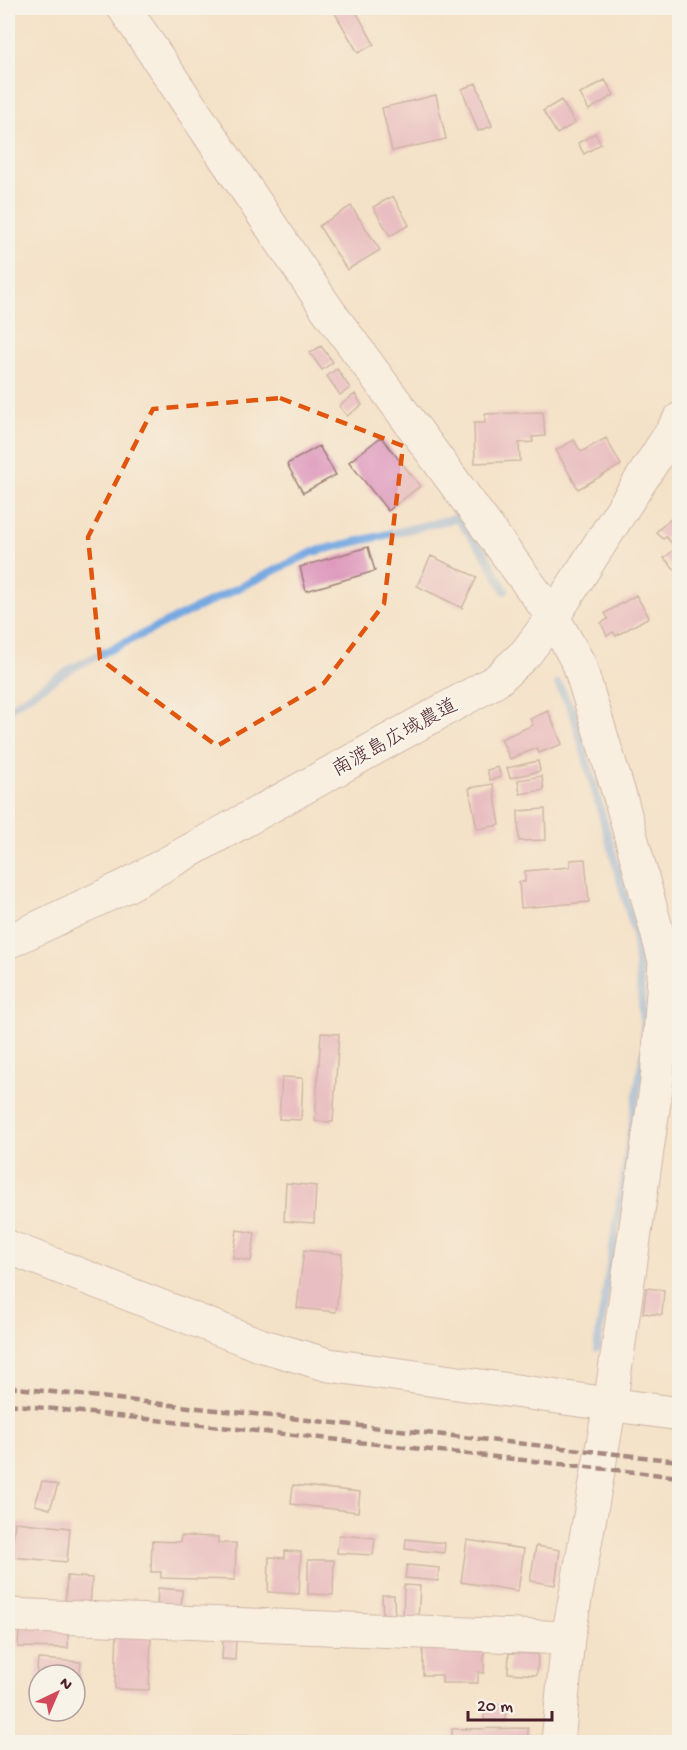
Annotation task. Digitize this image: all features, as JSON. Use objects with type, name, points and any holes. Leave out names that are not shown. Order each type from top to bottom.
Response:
[{"type":"street","points":[[124,8],[327,309],[553,617],[579,664],[672,959],[657,1081],[610,1406],[568,1638],[558,1743]]},
{"type":"street","name":"南渡島広域農道","points":[[8,942],[128,885],[496,681],[526,653],[553,617],[680,419]]},
{"type":"street","points":[[8,1247],[260,1345],[329,1365],[680,1414]]},
{"type":"street","points":[[8,1615],[568,1638]]},
{"type":"highlighted area","points":[[280,398],[403,446],[384,604],[324,683],[217,746],[100,659],[88,537],[153,409]]},
{"type":"building","points":[[332,8],[354,8],[374,44],[358,53]]},
{"type":"building","points":[[605,80],[614,95],[589,110],[580,94]]},
{"type":"building","points":[[476,83],[492,126],[478,131],[462,89]]},
{"type":"building","points":[[436,95],[446,139],[392,151],[382,108]]},
{"type":"building","points":[[561,100],[575,123],[557,134],[543,111]]},
{"type":"building","points":[[595,133],[601,144],[584,154],[578,143]]},
{"type":"building","points":[[393,196],[409,225],[390,236],[373,207]]},
{"type":"building","points":[[351,206],[380,250],[347,270],[319,226]]},
{"type":"building","points":[[321,346],[333,362],[322,370],[310,353]]},
{"type":"building","points":[[337,369],[350,388],[340,395],[327,376]]},
{"type":"building","points":[[355,394],[362,405],[347,416],[339,406]]},
{"type":"building","points":[[543,412],[545,436],[532,437],[533,442],[519,443],[520,461],[475,463],[474,423],[485,423],[485,414]]},
{"type":"building","points":[[381,437],[420,486],[388,511],[349,462]]},
{"type":"building","points":[[606,438],[621,465],[578,489],[556,450],[574,440],[581,452]]},
{"type":"building","points":[[319,446],[336,475],[303,493],[287,464]]},
{"type":"building","points":[[680,511],[680,575],[664,558],[676,548],[666,537],[663,539],[656,532]]},
{"type":"building","points":[[368,547],[375,571],[306,591],[300,567]]},
{"type":"building","points":[[431,556],[477,577],[462,608],[417,586]]},
{"type":"building","points":[[636,595],[649,617],[616,636],[613,632],[607,636],[601,623],[608,619],[605,613]]},
{"type":"building","points":[[548,711],[562,744],[539,753],[537,748],[510,759],[501,739],[533,725],[530,719]]},
{"type":"building","points":[[538,761],[540,771],[510,778],[507,768]]},
{"type":"building","points":[[498,767],[501,777],[490,780],[487,770]]},
{"type":"building","points":[[542,776],[544,790],[520,794],[518,780]]},
{"type":"building","points":[[493,784],[500,825],[477,829],[469,788]]},
{"type":"building","points":[[545,809],[546,840],[519,841],[518,811]]},
{"type":"building","points":[[585,859],[589,902],[521,908],[519,882],[525,882],[525,871],[570,867],[570,860]]},
{"type":"building","points":[[321,1033],[339,1034],[333,1122],[315,1121]]},
{"type":"building","points":[[282,1077],[303,1078],[301,1120],[279,1119]]},
{"type":"building","points":[[286,1183],[316,1186],[314,1223],[284,1221]]},
{"type":"building","points":[[237,1230],[255,1233],[251,1261],[233,1258]]},
{"type":"building","points":[[304,1250],[342,1254],[336,1312],[297,1308]]},
{"type":"building","points":[[646,1288],[664,1290],[662,1315],[643,1313]]},
{"type":"building","points":[[42,1481],[58,1485],[50,1509],[35,1505]]},
{"type":"building","points":[[293,1485],[360,1492],[358,1512],[291,1504]]},
{"type":"building","points":[[15,1522],[70,1528],[67,1562],[11,1557]]},
{"type":"building","points":[[339,1535],[375,1538],[373,1555],[337,1553]]},
{"type":"building","points":[[181,1536],[218,1537],[218,1543],[236,1543],[235,1580],[161,1578],[161,1572],[151,1572],[152,1541],[180,1542]]},
{"type":"building","points":[[406,1539],[445,1543],[444,1553],[405,1549]]},
{"type":"building","points":[[467,1540],[524,1549],[518,1591],[461,1582]]},
{"type":"building","points":[[536,1546],[560,1550],[555,1585],[530,1581]]},
{"type":"building","points":[[285,1551],[301,1552],[299,1594],[268,1592],[269,1557],[285,1558]]},
{"type":"building","points":[[308,1560],[334,1560],[333,1595],[308,1594]]},
{"type":"building","points":[[407,1565],[439,1568],[438,1581],[405,1578]]},
{"type":"building","points":[[67,1576],[92,1578],[90,1607],[65,1605]]},
{"type":"building","points":[[404,1585],[420,1586],[418,1621],[403,1620]]},
{"type":"building","points":[[158,1588],[182,1590],[181,1611],[157,1609]]},
{"type":"building","points":[[382,1595],[394,1595],[395,1620],[383,1620]]},
{"type":"building","points":[[19,1625],[68,1627],[68,1648],[18,1647]]},
{"type":"building","points":[[117,1629],[151,1637],[149,1690],[115,1689]]},
{"type":"building","points":[[223,1639],[236,1639],[235,1660],[222,1659]]},
{"type":"building","points":[[423,1644],[484,1644],[484,1673],[478,1672],[478,1683],[442,1683],[442,1675],[423,1675]]},
{"type":"building","points":[[509,1653],[538,1654],[537,1675],[508,1673]]},
{"type":"building","points":[[38,1659],[81,1662],[81,1663],[38,1663]]},
{"type":"building","points":[[485,1704],[506,1705],[505,1721],[484,1720]]},
{"type":"building","points":[[528,1728],[528,1742],[452,1742],[452,1729]]},
{"type":"building","points":[[233,1736],[271,1736],[271,1742],[233,1742]]},
{"type":"building","points":[[413,1739],[413,1742],[339,1742],[339,1740]]},
{"type":"waterway","points":[[8,709],[72,668],[313,552],[457,518],[485,554],[505,591]]},
{"type":"waterway","points":[[558,684],[573,712],[635,933],[645,1034]]},
{"type":"waterway","points":[[597,1348],[643,1055]]},
{"type":"railway","points":[[8,1387],[680,1461]]},
{"type":"railway","points":[[8,1404],[680,1477]]}]
